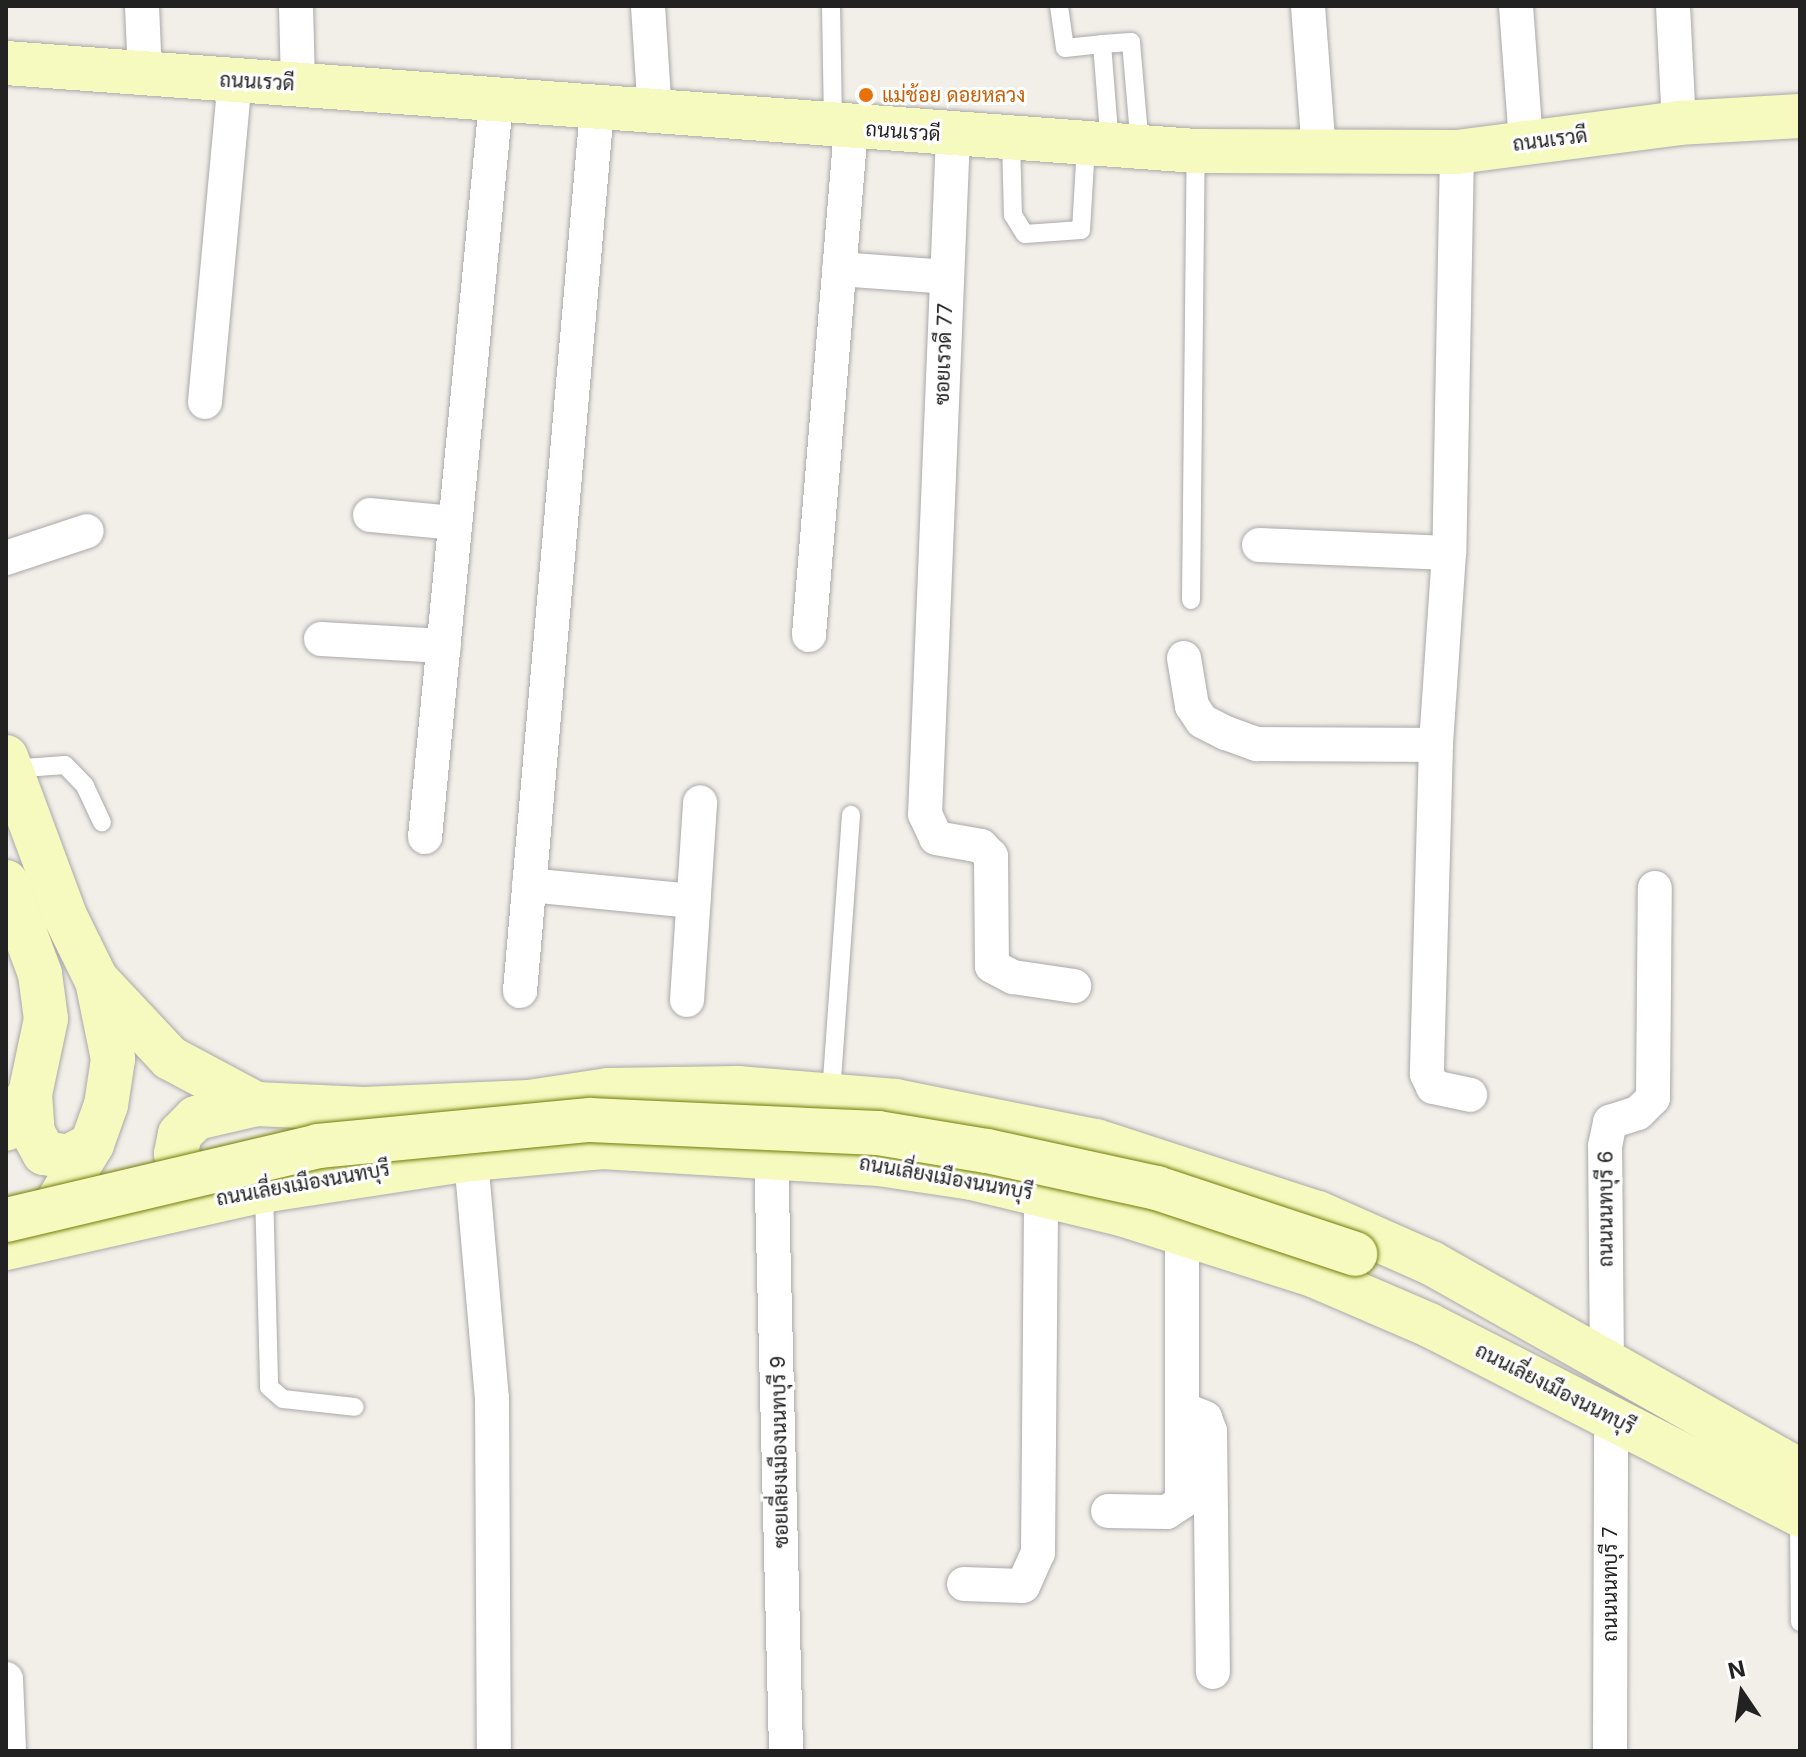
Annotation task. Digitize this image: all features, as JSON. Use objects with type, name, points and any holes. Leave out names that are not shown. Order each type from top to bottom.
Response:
[{"type":"main road","name":"ถนนเรวดี","points":[[6,63],[1112,148],[1196,151],[1457,152],[1679,123],[1800,116]]},
{"type":"main road","points":[[8,763],[65,916],[96,979],[113,1059],[92,1144],[15,1237]]},
{"type":"main road","points":[[6,882],[40,974],[46,1019],[18,1111],[44,1153],[68,1157],[92,1144]]},
{"type":"main road","points":[[96,979],[170,1058],[256,1104]]},
{"type":"main road","points":[[259,1191],[186,1171],[176,1154],[180,1134],[196,1118],[256,1104],[364,1109],[529,1102],[608,1090],[833,1079],[1174,1164],[1318,1213],[1431,1263],[1607,1367],[1800,1471]]},
{"type":"main road","points":[[15,1237],[318,1146],[590,1120],[878,1133],[987,1151],[1157,1188],[1502,1305]]},
{"type":"main road","name":"ถนนเลี่ยงเมืองนนทบุรี","points":[[15,1237],[259,1191],[471,1159],[602,1147],[771,1153],[926,1171],[1041,1194],[1182,1231],[1376,1301],[1800,1515]]},
{"type":"street","points":[[142,6],[145,75]]},
{"type":"street","points":[[296,6],[298,84]]},
{"type":"street","points":[[648,6],[655,113]]},
{"type":"street","points":[[1308,6],[1319,152]]},
{"type":"street","points":[[1516,6],[1526,143]]},
{"type":"street","points":[[1673,6],[1679,123]]},
{"type":"street","points":[[205,402],[235,80]]},
{"type":"street","points":[[425,837],[496,102]]},
{"type":"street","points":[[520,991],[597,109]]},
{"type":"street","points":[[809,635],[839,269],[842,127]]},
{"type":"street","name":"ซอยเรวดี 77","points":[[953,136],[927,823],[943,842],[981,846],[991,856],[992,966],[1013,977],[1074,986]]},
{"type":"street","points":[[1457,152],[1449,553],[1436,745],[1427,1074],[1433,1087],[1470,1095]]},
{"type":"street","points":[[839,269],[947,277]]},
{"type":"street","points":[[370,515],[455,523]]},
{"type":"street","points":[[6,558],[87,531]]},
{"type":"street","points":[[1259,545],[1449,553]]},
{"type":"street","points":[[321,639],[444,646]]},
{"type":"street","points":[[1184,658],[1192,706],[1202,721],[1257,744],[1436,745]]},
{"type":"street","points":[[687,1000],[700,802]]},
{"type":"street","points":[[529,885],[693,901]]},
{"type":"street","name":"ถนนนนทบุรี 6","points":[[1607,1367],[1606,1136],[1653,1098],[1655,888]]},
{"type":"street","name":"ซอยเลี่ยงเมืองนนทบุรี 9","points":[[771,1153],[786,1751]]},
{"type":"street","points":[[471,1159],[492,1398],[494,1751]]},
{"type":"street","points":[[964,1584],[1023,1586],[1038,1553],[1041,1194]]},
{"type":"street","points":[[1108,1511],[1177,1509],[1183,1409],[1182,1231]]},
{"type":"street","points":[[1183,1409],[1205,1418],[1210,1431],[1213,1672]]},
{"type":"street","name":"ถนนนนทบุรี 7","points":[[1610,1751],[1611,1418]]},
{"type":"street","points":[[6,1679],[9,1751]]},
{"type":"lane","points":[[831,6],[842,127]]},
{"type":"lane","points":[[1011,140],[1013,215],[1025,234],[1081,230],[1087,205],[1112,148],[1131,42],[1065,48],[1059,6]]},
{"type":"lane","points":[[1102,44],[1112,148]]},
{"type":"lane","points":[[1191,600],[1196,151]]},
{"type":"lane","points":[[8,763],[65,765],[85,786],[102,822]]},
{"type":"lane","points":[[833,1079],[851,815]]},
{"type":"lane","points":[[259,1191],[269,1387],[283,1399],[355,1407]]},
{"type":"lane","points":[[1800,1515],[1800,1622]]},
{"type":"place","name":"แม่ช้อย ดอยหลวง","points":[[866,95]]}]
